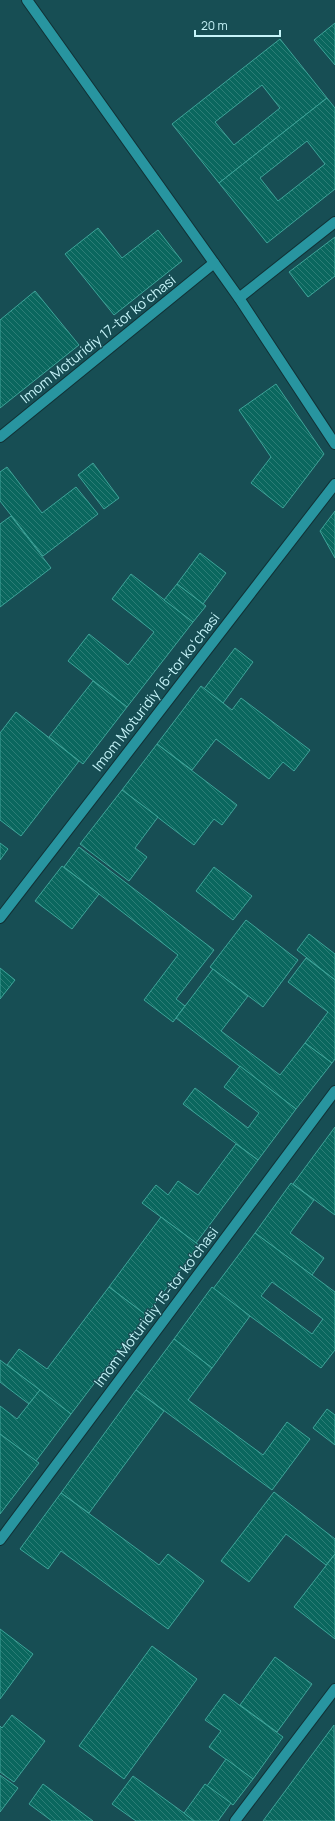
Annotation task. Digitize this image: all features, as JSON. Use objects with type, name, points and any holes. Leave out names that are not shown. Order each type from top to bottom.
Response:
[{"type":"street","points":[[26,0],[239,298],[335,444]]},
{"type":"street","points":[[239,298],[335,222]]},
{"type":"street","name":"Imom Moturidiy 17-tor koʻchasi","points":[[0,437],[214,263]]},
{"type":"street","name":"Imom Moturidiy 16-tor koʻchasi","points":[[0,918],[335,484]]},
{"type":"street","name":"Imom Moturidiy 15-tor koʻchasi","points":[[0,1540],[335,1091]]},
{"type":"street","points":[[235,1821],[335,1688]]},
{"type":"building","points":[[335,23],[335,65],[314,40]]},
{"type":"building","points":[[280,39],[327,98],[219,183],[172,124]],"holes":[[[262,85],[280,108],[234,145],[215,122]]]},
{"type":"building","points":[[327,98],[335,108],[335,189],[267,243],[219,183]],"holes":[[[307,141],[325,164],[278,201],[260,178]]]},
{"type":"building","points":[[98,228],[122,258],[158,230],[182,261],[114,315],[65,254]]},
{"type":"building","points":[[335,237],[335,276],[308,297],[289,272]]},
{"type":"building","points":[[35,291],[79,345],[0,408],[0,320]]},
{"type":"building","points":[[276,384],[324,454],[283,508],[251,483],[271,457],[239,410]]},
{"type":"building","points":[[93,463],[119,498],[104,509],[78,475]]},
{"type":"building","points":[[7,467],[42,513],[76,487],[98,514],[43,556],[0,501],[0,472]]},
{"type":"building","points":[[335,511],[335,558],[320,531]]},
{"type":"building","points":[[11,516],[51,568],[0,607],[0,524]]},
{"type":"building","points":[[200,553],[226,573],[203,604],[177,584]]},
{"type":"building","points":[[131,574],[193,622],[127,707],[68,661],[89,634],[128,665],[154,632],[112,599]]},
{"type":"building","points":[[177,584],[206,606],[193,622],[164,600]]},
{"type":"building","points":[[235,648],[253,662],[223,703],[204,689]]},
{"type":"building","points":[[93,681],[127,707],[83,764],[49,737]]},
{"type":"building","points":[[201,686],[232,710],[241,698],[310,750],[294,771],[283,762],[269,779],[216,739],[192,770],[157,744]]},
{"type":"building","points":[[16,712],[79,761],[21,836],[0,820],[0,733]]},
{"type":"building","points":[[157,744],[237,805],[222,825],[214,819],[194,845],[122,790]]},
{"type":"building","points":[[122,790],[158,817],[135,848],[147,857],[129,881],[80,844]]},
{"type":"building","points":[[0,843],[8,849],[0,860]]},
{"type":"building","points":[[79,847],[214,950],[176,999],[185,1006],[173,1022],[144,1000],[178,955],[64,867]]},
{"type":"building","points":[[62,866],[99,894],[72,929],[35,901]]},
{"type":"building","points":[[214,867],[252,896],[233,920],[196,891]]},
{"type":"building","points":[[246,920],[298,960],[263,1007],[210,967]]},
{"type":"building","points":[[309,934],[335,954],[335,980],[297,950]]},
{"type":"building","points":[[306,958],[335,980],[335,1059],[332,1063],[305,1043],[328,1012],[288,982]]},
{"type":"building","points":[[0,968],[15,980],[0,999]]},
{"type":"building","points":[[213,969],[248,996],[221,1031],[280,1075],[305,1043],[332,1063],[296,1109],[176,1018]]},
{"type":"building","points":[[240,1066],[296,1109],[258,1160],[183,1104],[195,1088],[248,1128],[259,1113],[224,1087]]},
{"type":"building","points":[[335,1127],[335,1215],[293,1184]]},
{"type":"building","points":[[236,1144],[258,1160],[196,1243],[142,1203],[156,1185],[168,1195],[178,1181],[198,1195]]},
{"type":"building","points":[[291,1183],[314,1200],[290,1233],[324,1258],[312,1275],[255,1233]]},
{"type":"building","points":[[161,1217],[199,1245],[146,1315],[109,1287]]},
{"type":"building","points":[[255,1233],[335,1292],[335,1350],[321,1368],[213,1289]],"holes":[[[272,1282],[323,1319],[312,1334],[261,1296]]]},
{"type":"building","points":[[109,1287],[146,1315],[71,1414],[7,1365],[19,1349],[47,1369]]},
{"type":"building","points":[[212,1287],[250,1316],[212,1368],[174,1339]]},
{"type":"building","points":[[174,1339],[212,1368],[188,1400],[263,1455],[287,1422],[310,1439],[272,1490],[136,1390]]},
{"type":"building","points":[[0,1360],[40,1390],[29,1404],[0,1382]]},
{"type":"building","points":[[40,1390],[71,1414],[36,1461],[0,1434],[0,1406],[17,1419]]},
{"type":"building","points":[[136,1390],[164,1411],[89,1513],[61,1493]]},
{"type":"building","points":[[327,1409],[335,1415],[335,1445],[313,1428]]},
{"type":"building","points":[[0,1434],[39,1463],[0,1514]]},
{"type":"building","points":[[274,1492],[335,1539],[335,1554],[326,1565],[286,1534],[249,1582],[221,1561]]},
{"type":"building","points":[[61,1493],[159,1565],[168,1554],[204,1581],[168,1629],[61,1551],[48,1569],[20,1549]]},
{"type":"building","points":[[335,1554],[335,1639],[294,1607]]},
{"type":"building","points":[[0,1629],[33,1654],[0,1699]]},
{"type":"building","points":[[152,1646],[197,1679],[124,1779],[79,1746]]},
{"type":"building","points":[[275,1657],[312,1684],[277,1732],[240,1705]]},
{"type":"building","points":[[224,1694],[283,1737],[253,1779],[209,1747],[221,1731],[205,1720]]},
{"type":"building","points":[[12,1715],[45,1741],[14,1782],[0,1772],[0,1726],[2,1728]]},
{"type":"building","points":[[334,1725],[335,1821],[263,1821]]},
{"type":"building","points":[[226,1759],[253,1779],[233,1805],[207,1786]]},
{"type":"building","points":[[0,1775],[18,1788],[0,1812]]},
{"type":"building","points":[[133,1776],[194,1821],[136,1821],[112,1804]]},
{"type":"building","points":[[43,1784],[93,1821],[52,1821],[29,1804]]},
{"type":"building","points":[[205,1784],[231,1803],[218,1821],[194,1821],[184,1813]]}]
